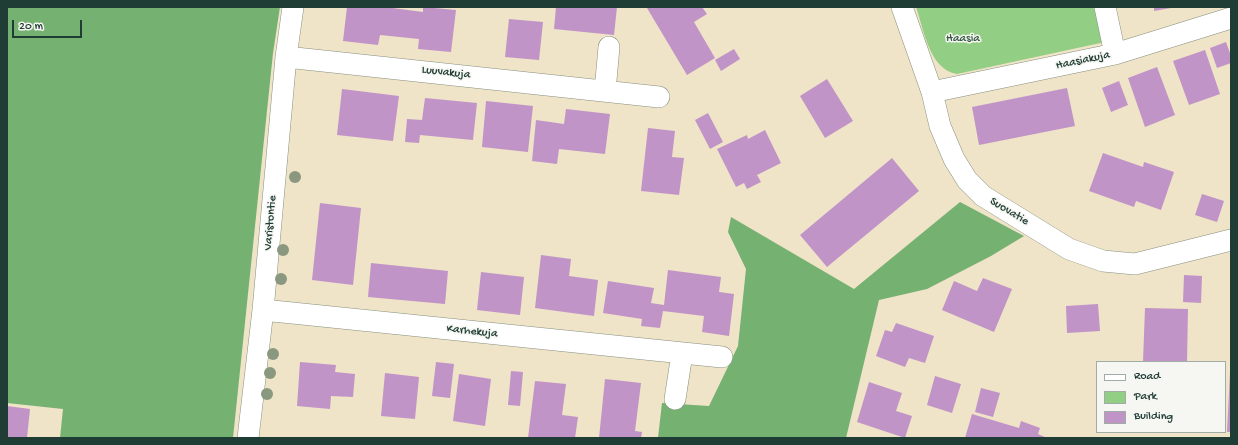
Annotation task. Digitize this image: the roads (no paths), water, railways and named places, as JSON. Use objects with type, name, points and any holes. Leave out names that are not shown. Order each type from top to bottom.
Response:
[{"type":"street","name":"Varistontie","points":[[248,438],[263,310],[286,57],[293,7]]},
{"type":"street","name":"Suovatie","points":[[902,7],[932,92],[940,126],[954,159],[967,180],[983,196],[1069,249],[1103,261],[1135,264],[1231,240]]},
{"type":"street","points":[[1105,7],[1115,54]]},
{"type":"street","name":"Haasiakuja","points":[[932,92],[1115,54],[1231,18]]},
{"type":"street","points":[[605,91],[609,47]]},
{"type":"street","name":"Luuvakuja","points":[[286,57],[659,97]]},
{"type":"street","name":"Karhekuja","points":[[263,310],[722,357]]},
{"type":"street","points":[[675,399],[682,354]]},
{"type":"park label","name":"Haasia","points":[[963,39]]}]
